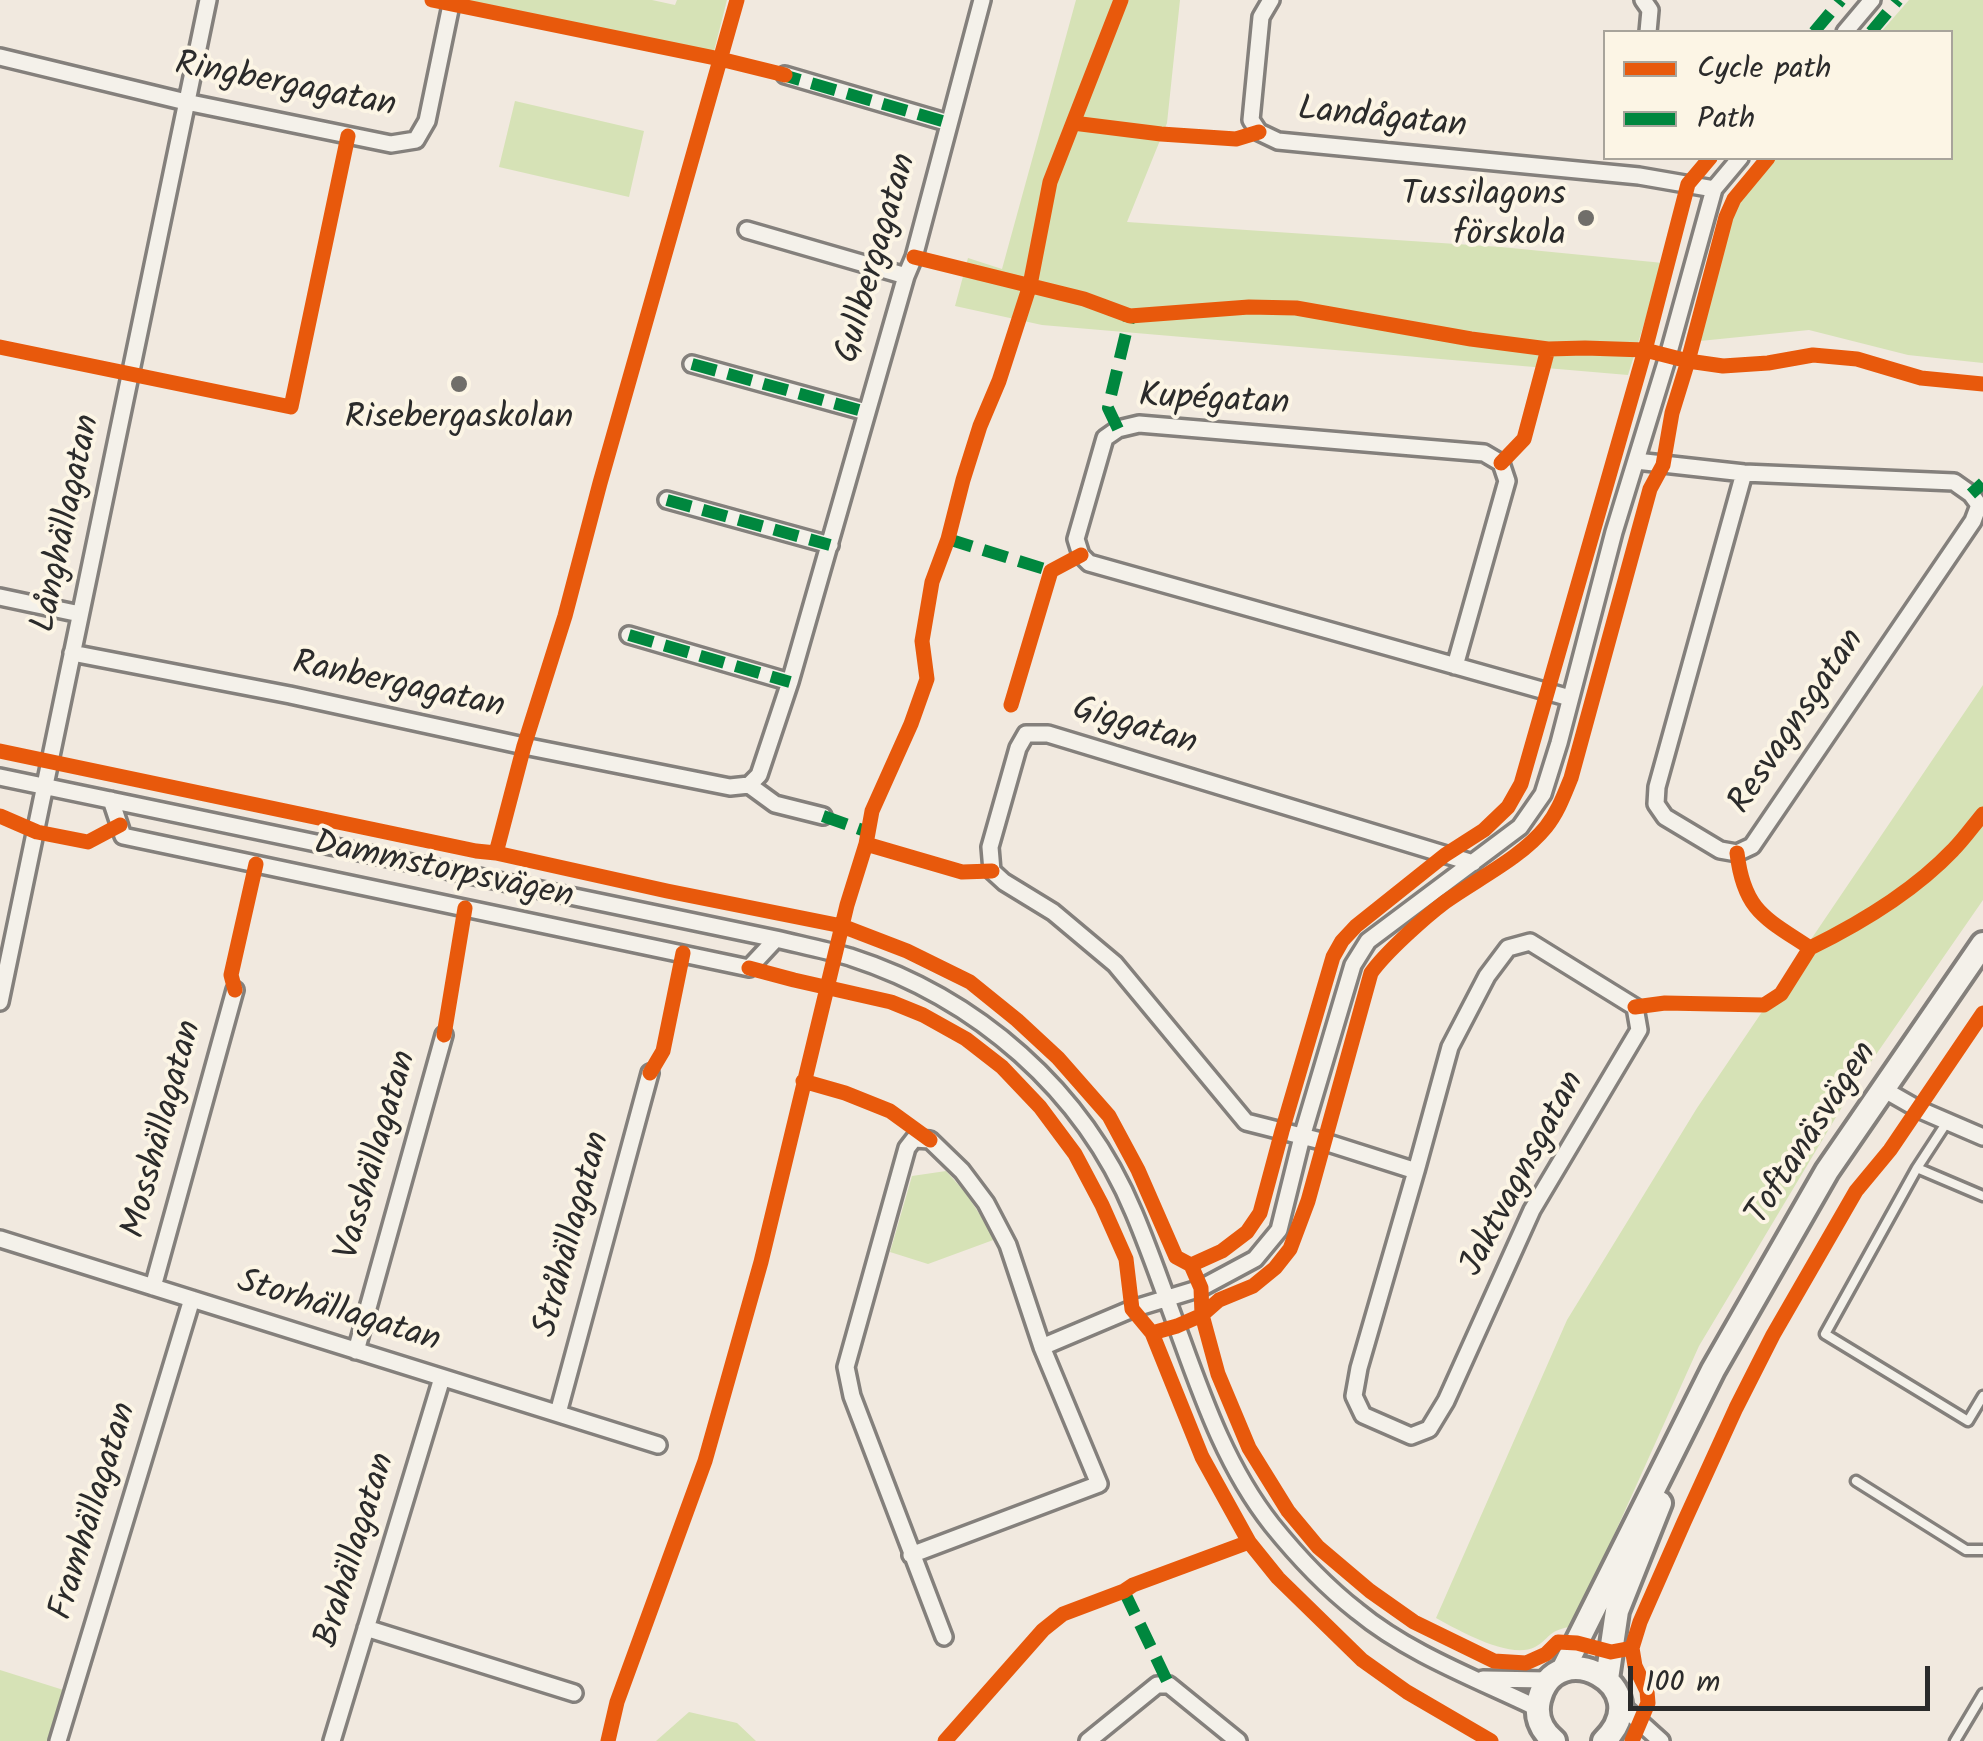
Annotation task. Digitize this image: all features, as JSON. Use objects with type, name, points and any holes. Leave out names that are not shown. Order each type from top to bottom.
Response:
[{"type":"street","name":"Långhällagatan","points":[[0,1002],[208,0]]},
{"type":"street","name":"Ringbergagatan","points":[[0,57],[186,102],[392,144],[416,140],[428,121],[452,0]]},
{"type":"street","name":"Gullbergagatan","points":[[749,785],[759,776],[790,682],[914,257],[982,0]]},
{"type":"street","name":"Landågatan","points":[[1271,0],[1261,17],[1251,120],[1259,132],[1278,141],[1638,176],[1714,189]]},
{"type":"street","points":[[1644,0],[1650,10],[1648,30]]},
{"type":"street","points":[[1847,30],[1872,0]]},
{"type":"street","name":"Gullbergagatan","points":[[785,75],[950,122]]},
{"type":"street","points":[[1638,176],[1640,160]]},
{"type":"street","points":[[1042,1347],[1132,1309],[1200,1288],[1254,1259],[1279,1230],[1353,965],[1368,941],[1520,827],[1542,794],[1714,189],[1738,160]]},
{"type":"street","points":[[747,230],[906,276]]},
{"type":"street","name":"Gullbergagatan","points":[[692,364],[866,412]]},
{"type":"street","name":"Kupégatan","points":[[1455,666],[1507,481],[1501,463],[1484,453],[1138,424],[1104,438],[1076,540],[1081,555],[1090,563],[1455,666],[1570,698]]},
{"type":"street","name":"Resvagnsgatan","points":[[1636,462],[1744,473],[1954,482],[1979,505],[1973,521],[1752,846],[1737,854],[1720,850],[1666,817],[1656,804],[1657,786],[1744,473]]},
{"type":"street","points":[[666,500],[830,544]]},
{"type":"street","points":[[0,597],[80,614]]},
{"type":"street","points":[[629,635],[790,682]]},
{"type":"street","name":"Ranbergagatan","points":[[72,653],[730,787],[749,785],[775,804],[822,816]]},
{"type":"street","name":"Giggatan","points":[[1302,1137],[1246,1122],[1115,964],[1052,912],[992,870],[990,847],[1018,748],[1026,734],[1048,734],[1473,863]]},
{"type":"street","name":"Dammstorpsvägen","points":[[0,778],[776,939],[849,957],[967,1012],[1032,1062],[1060,1092],[1099,1147],[1134,1210],[1215,1430],[1270,1523],[1319,1578],[1359,1614],[1404,1643],[1537,1708]]},
{"type":"street","name":"Dammstorpsvägen","points":[[111,800],[123,836],[749,968],[776,939]]},
{"type":"street","name":"Jaktvagnsgatan","points":[[1530,942],[1635,1007],[1639,1030],[1532,1210],[1446,1401],[1429,1429],[1411,1436],[1364,1416],[1354,1396],[1416,1171],[1450,1047],[1486,976],[1508,948],[1530,942]]},
{"type":"street","name":"Toftanäsvägen","points":[[1537,1708],[1540,1694],[1556,1675],[1712,1370],[1827,1170],[1983,944]]},
{"type":"street","name":"Mosshällagatan","points":[[153,1287],[235,990]]},
{"type":"street","name":"Vasshällagatan","points":[[356,1350],[444,1035]]},
{"type":"street","name":"Stråhällagatan","points":[[558,1413],[650,1073]]},
{"type":"street","points":[[1883,1089],[1918,1110],[1983,1137]]},
{"type":"street","points":[[1302,1137],[1416,1171]]},
{"type":"street","points":[[911,1555],[1099,1484],[1042,1347],[1008,1244],[986,1203],[962,1171],[930,1140],[914,1139],[902,1166],[846,1367],[852,1396],[911,1555],[944,1637]]},
{"type":"street","name":"Storhällagatan","points":[[0,1240],[658,1445]]},
{"type":"street","name":"Framhällagatan","points":[[58,1741],[192,1300]]},
{"type":"street","name":"Toftanäsvägen","points":[[1607,1679],[1617,1611],[1712,1370]]},
{"type":"street","name":"Brahällagatan","points":[[332,1741],[442,1378]]},
{"type":"street","points":[[366,1628],[574,1693]]},
{"type":"street","points":[[1556,1675],[1576,1668],[1592,1670],[1607,1679],[1616,1691],[1619,1720],[1604,1741]]},
{"type":"street","name":"Dammstorpsvägen","points":[[1477,1679],[1556,1675]]},
{"type":"street","points":[[1088,1741],[1157,1685],[1170,1685],[1238,1741]]},
{"type":"street","points":[[1620,1704],[1661,1741]]},
{"type":"street","points":[[1537,1708],[1547,1738]]},
{"type":"lane","points":[[1947,1122],[1916,1168],[1825,1334],[1968,1421],[1983,1396]]},
{"type":"lane","points":[[1916,1168],[1983,1196]]},
{"type":"lane","points":[[1856,1481],[1966,1550],[1983,1550]]},
{"type":"lane","points":[[1955,1741],[1983,1694]]},
{"type":"green space","points":[[466,0],[652,0],[675,5],[677,0],[727,0],[714,51]]},
{"type":"green space","points":[[1076,0],[1180,0],[1167,123],[1127,222],[1501,247],[1663,263],[1628,375],[1042,325],[955,306],[968,258],[1002,269]]},
{"type":"green space","points":[[1909,0],[1983,0],[1983,363],[1908,355],[1809,330],[1700,341],[1737,201],[1772,160],[1953,160],[1953,30],[1883,30]]},
{"type":"green space","points":[[515,101],[644,131],[629,197],[499,167]]},
{"type":"green space","points":[[1983,685],[1983,900],[1857,1082],[1699,1346],[1578,1615],[1569,1627],[1524,1650],[1484,1642],[1436,1618],[1567,1320],[1697,1108]]},
{"type":"green space","points":[[946,1171],[996,1239],[928,1264],[890,1252],[912,1176]]},
{"type":"green space","points":[[0,1670],[73,1693],[58,1741],[0,1741]]},
{"type":"green space","points":[[689,1712],[737,1723],[756,1741],[656,1741]]},
{"type":"marked path","points":[[1816,30],[1841,0]]},
{"type":"marked path","points":[[1873,30],[1898,0]]},
{"type":"marked path","points":[[776,73],[949,123]]},
{"type":"marked path","points":[[1118,429],[1108,408],[1130,316],[1138,315]]},
{"type":"marked path","points":[[692,364],[866,412]]},
{"type":"marked path","points":[[1971,494],[1983,483]]},
{"type":"marked path","points":[[667,500],[830,545]]},
{"type":"marked path","points":[[948,539],[1051,571]]},
{"type":"marked path","points":[[629,635],[790,682]]},
{"type":"marked path","points":[[823,816],[868,832]]},
{"type":"marked path","points":[[1124,1591],[1169,1685]]},
{"type":"cycle path","points":[[432,0],[785,75]]},
{"type":"cycle path","points":[[496,853],[737,0]]},
{"type":"cycle path","points":[[608,1741],[617,1702],[705,1461],[761,1262],[872,811],[927,679],[922,641],[932,582],[980,426],[1030,285],[1050,182],[1121,0]]},
{"type":"cycle path","points":[[1073,123],[1236,139],[1259,132]]},
{"type":"cycle path","points":[[0,347],[291,407],[348,136]]},
{"type":"cycle path","points":[[1191,1265],[1222,1251],[1247,1232],[1260,1213],[1333,957],[1342,941],[1445,855],[1484,830],[1508,807],[1521,784],[1645,350],[1688,184],[1708,160]]},
{"type":"cycle path","points":[[1152,1333],[1202,1315],[1219,1300],[1253,1286],[1290,1249],[1308,1201],[1371,973],[1437,909],[1524,849],[1557,809],[1571,778],[1650,489],[1663,465],[1672,413],[1726,217],[1734,199],[1766,160]]},
{"type":"cycle path","points":[[914,257],[1084,299],[1130,316],[1249,307],[1296,308],[1548,349],[1645,350],[1723,366],[1813,355],[1857,359],[1921,378],[1983,384]]},
{"type":"cycle path","points":[[1501,463],[1524,439],[1548,349]]},
{"type":"cycle path","points":[[1011,705],[1051,571],[1081,555]]},
{"type":"cycle path","points":[[0,751],[842,926],[907,951],[970,982],[1058,1058],[1109,1116],[1138,1170],[1176,1257],[1191,1265],[1201,1288],[1202,1315],[1218,1374],[1249,1448],[1288,1511],[1318,1547],[1414,1622],[1494,1661],[1526,1663],[1546,1654],[1558,1642],[1611,1652],[1632,1648]]},
{"type":"cycle path","points":[[1737,853],[1751,901],[1769,920],[1810,948],[1867,917],[1921,880],[1983,814]]},
{"type":"cycle path","points":[[0,816],[37,832],[88,842],[120,825]]},
{"type":"cycle path","points":[[866,844],[962,872],[992,871]]},
{"type":"cycle path","points":[[235,990],[231,975],[256,864]]},
{"type":"cycle path","points":[[444,1035],[465,908]]},
{"type":"cycle path","points":[[1635,1007],[1665,1003],[1764,1005],[1781,994],[1810,948]]},
{"type":"cycle path","points":[[650,1073],[663,1051],[683,953]]},
{"type":"cycle path","points":[[749,968],[891,1002],[966,1039],[1002,1067],[1040,1107],[1075,1154],[1102,1205],[1126,1259],[1132,1309],[1152,1333],[1202,1457],[1249,1542],[1278,1578],[1362,1660],[1407,1692],[1491,1741]]},
{"type":"cycle path","points":[[1632,1741],[1648,1703],[1632,1648],[1640,1622],[1736,1408],[1856,1191],[1890,1150],[1983,1013]]},
{"type":"cycle path","points":[[803,1081],[890,1111],[930,1140]]},
{"type":"cycle path","points":[[945,1741],[1043,1630],[1063,1614],[1249,1542]]},
{"type":"place","name":"Tussilagons förskola","points":[[1586,218]]},
{"type":"place","name":"Risebergaskolan","points":[[459,384]]}]
